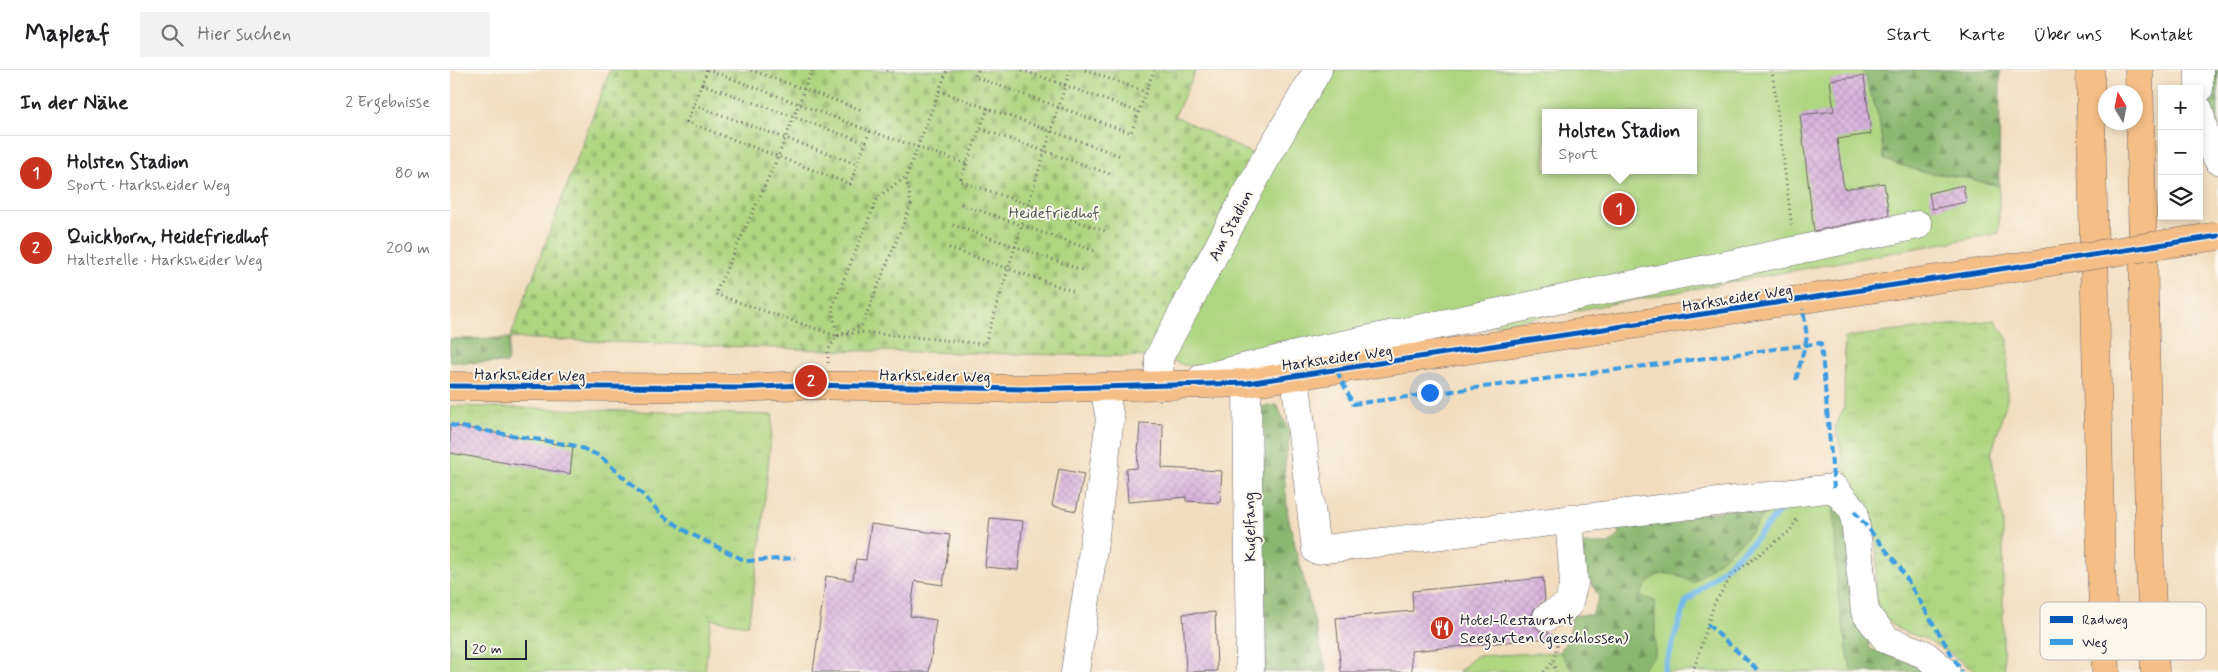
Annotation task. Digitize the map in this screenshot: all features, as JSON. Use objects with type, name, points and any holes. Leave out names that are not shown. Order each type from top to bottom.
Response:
[{"type":"main road","points":[[2090,70],[2103,602]]},
{"type":"main road","points":[[2139,70],[2152,602]]},
{"type":"main road","name":"Harksheider Weg","points":[[450,386],[730,388],[828,386],[1025,389],[1247,383],[2218,236]]},
{"type":"street","name":"Am Stadion","points":[[1166,386],[1160,357],[1265,160],[1318,70]]},
{"type":"street","points":[[2199,70],[2199,85]]},
{"type":"street","points":[[2203,126],[2207,143],[2218,160]]},
{"type":"street","points":[[1166,386],[1308,352],[1918,225]]},
{"type":"street","points":[[1295,376],[1316,550],[1834,488],[1854,511],[1865,612],[1887,640],[1924,654],[1946,672]]},
{"type":"street","name":"Kugelfang","points":[[1247,383],[1250,672]]},
{"type":"street","points":[[1074,672],[1091,564],[1110,419],[1104,387]]},
{"type":"street","points":[[1547,617],[1568,605],[1574,583],[1569,520]]},
{"type":"path","points":[[870,131],[850,184],[687,122],[708,70],[870,131],[967,164]]},
{"type":"path","points":[[751,70],[862,110]]},
{"type":"path","points":[[812,70],[778,156],[715,294],[837,336],[861,332],[985,344],[1070,70]]},
{"type":"path","points":[[887,70],[892,72]]},
{"type":"path","points":[[828,386],[828,350],[837,336],[862,325],[911,205],[906,177],[947,70]]},
{"type":"path","points":[[978,70],[975,76],[1132,133],[1153,70]]},
{"type":"path","points":[[1022,70],[1139,112]]},
{"type":"path","points":[[1086,70],[1146,92]]},
{"type":"path","points":[[1772,70],[1795,251]]},
{"type":"path","points":[[702,84],[866,143]]},
{"type":"path","points":[[939,91],[1121,156]]},
{"type":"path","points":[[694,105],[858,164]]},
{"type":"path","points":[[988,108],[960,181],[1108,232]]},
{"type":"path","points":[[980,129],[1113,175]]},
{"type":"path","points":[[837,336],[832,308],[878,197],[906,177]]},
{"type":"path","points":[[961,204],[1094,251]]},
{"type":"path","points":[[952,224],[1085,271]]},
{"type":"path","points":[[949,248],[1075,292]]},
{"type":"path","points":[[1693,672],[1714,604],[1732,575],[1790,531],[1811,491]]},
{"type":"path","points":[[1553,662],[1556,672]]},
{"type":"green space","name":"Heidefriedhof","points":[[610,70],[1196,70],[1175,116],[1265,160],[1159,357],[828,350],[510,338]]},
{"type":"green space","points":[[1318,70],[1861,70],[1865,75],[1879,119],[1884,160],[1923,172],[1962,177],[1999,186],[1999,233],[1310,359],[1187,366],[1160,357]]},
{"type":"green space","points":[[1861,70],[2000,70],[1999,186],[1962,177],[1923,172],[1884,160],[1879,119],[1865,75]]},
{"type":"green space","points":[[2188,70],[2218,70],[2218,150],[2203,110],[2203,85],[2194,85]]},
{"type":"green space","points":[[1995,320],[2008,340],[2007,400],[1991,455],[2003,520],[2003,647],[2005,672],[1975,672],[1950,653],[1923,638],[1897,629],[1879,612],[1875,591],[1876,537],[1869,508],[1855,489],[1843,466],[1835,427],[1844,408],[1845,337]]},
{"type":"green space","points":[[510,338],[507,363],[450,362],[450,339]]},
{"type":"green space","points":[[1277,405],[1290,433],[1284,472],[1288,517],[1327,672],[1255,672],[1257,407]]},
{"type":"green space","points":[[450,406],[773,415],[760,550],[748,625],[711,619],[705,672],[450,672]]},
{"type":"green space","points":[[1832,481],[1856,498],[1858,590],[1870,649],[1910,662],[1927,672],[1851,672],[1838,596]]},
{"type":"green space","points":[[1833,496],[1838,596],[1851,672],[1639,672],[1655,656],[1655,601],[1640,596],[1650,580],[1662,574],[1669,574],[1693,583],[1746,538],[1772,504]]},
{"type":"green space","points":[[1772,504],[1746,538],[1693,583],[1678,575],[1655,601],[1655,656],[1639,672],[1573,672],[1560,652],[1569,637],[1572,615],[1592,615],[1599,597],[1587,574],[1580,544],[1609,544],[1619,535],[1617,525]]},
{"type":"green space","points":[[1560,652],[1573,672],[1458,672],[1476,656]]},
{"type":"building","points":[[1864,76],[1871,134],[1837,139],[1844,189],[1884,183],[1889,215],[1814,231],[1800,115],[1834,111],[1830,80]]},
{"type":"building","points":[[1963,185],[1966,202],[1932,209],[1929,193]]},
{"type":"building","points":[[1140,423],[1163,424],[1162,468],[1222,471],[1220,503],[1186,501],[1186,497],[1128,502],[1126,469],[1137,468]]},
{"type":"building","points":[[450,425],[573,447],[570,474],[450,453]]},
{"type":"building","points":[[1059,469],[1084,474],[1076,511],[1052,506]]},
{"type":"building","points":[[990,518],[1023,521],[1018,570],[985,567]]},
{"type":"building","points":[[871,524],[950,535],[943,585],[915,581],[910,616],[936,620],[929,672],[813,672],[826,576],[853,580],[856,559],[866,560]]},
{"type":"building","name":"Hotel-Restaurant Seegarten (geschlossen)","points":[[1543,578],[1545,600],[1534,609],[1531,617],[1534,625],[1540,631],[1548,632],[1549,638],[1411,651],[1412,672],[1341,672],[1336,618],[1413,611],[1412,591]]},
{"type":"building","points":[[1215,612],[1217,671],[1186,672],[1183,614]]},
{"type":"waterway","points":[[1663,672],[1686,602],[1751,544],[1785,505]]},
{"type":"marked path","points":[[1796,380],[1807,337],[1803,309]]},
{"type":"marked path","points":[[1337,371],[1353,404],[1821,343],[1834,488]]},
{"type":"marked path","points":[[450,425],[577,446],[600,456],[662,515],[689,533],[746,561],[795,558]]},
{"type":"marked path","points":[[1854,511],[1899,566],[1962,672]]},
{"type":"marked path","points":[[1707,624],[1760,672]]},
{"type":"cycle path","points":[[450,386],[740,388],[802,385],[1025,389],[1247,383],[2218,236]]},
{"type":"place","name":"Holsten Stadion","points":[[1619,209]]},
{"type":"place","name":"Quickborn, Heidefriedhof","points":[[811,381]]},
{"type":"place","name":"Hotel-Restaurant Seegarten (geschlossen)","points":[[1442,628]]}]
